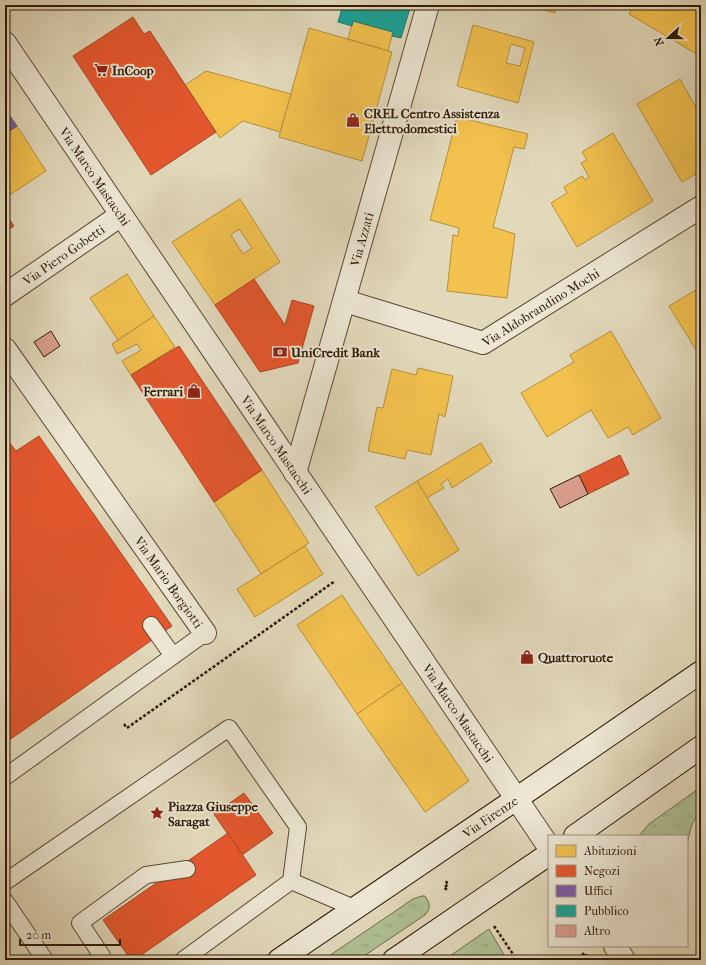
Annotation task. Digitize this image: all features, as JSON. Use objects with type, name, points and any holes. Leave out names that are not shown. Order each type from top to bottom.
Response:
[{"type":"street","name":"Via Azzati","points":[[296,473],[428,5]]},
{"type":"street","name":"Via Marco Mastacchi","points":[[5,43],[548,847]]},
{"type":"street","name":"Via Aldobrandino Mochi","points":[[345,301],[483,343],[701,207]]},
{"type":"street","name":"Via Piero Gobetti","points":[[5,295],[121,215]]},
{"type":"street","name":"Via Mario Borgiotti","points":[[9,362],[205,633]]},
{"type":"street","name":"Via Firenze","points":[[279,960],[701,672]]},
{"type":"street","points":[[576,835],[701,748]]},
{"type":"street","points":[[394,960],[548,855]]},
{"type":"street","points":[[616,947],[624,960]]},
{"type":"lane","points":[[151,625],[173,656]]},
{"type":"lane","name":"Via Mario Borgiotti","points":[[5,777],[205,633]]},
{"type":"lane","points":[[5,882],[229,728],[298,827],[291,881],[183,960]]},
{"type":"lane","points":[[101,959],[80,923],[146,875],[187,869]]},
{"type":"lane","points":[[291,881],[354,908]]},
{"type":"lane","points":[[5,901],[45,960]]},
{"type":"path","points":[[124,724],[127,728],[357,564]]},
{"type":"path","points":[[488,928],[493,924],[517,960]]},
{"type":"path","points":[[573,960],[585,954],[589,960]]},
{"type":"green space","points":[[701,787],[701,812],[693,822],[688,840],[688,835],[640,835],[649,824]]},
{"type":"green space","points":[[425,896],[429,903],[429,909],[425,915],[358,960],[323,960],[413,899]]},
{"type":"green space","points":[[489,929],[507,960],[444,960]]},
{"type":"building: Abitazioni","points":[[525,5],[557,5],[555,13]]},
{"type":"building: Abitazioni","points":[[634,5],[701,5],[700,56],[629,14]]},
{"type":"building: Abitazioni","points":[[353,21],[393,32],[388,51],[348,39]]},
{"type":"building: Abitazioni","points":[[473,25],[534,42],[518,103],[457,86]],"holes":[[[511,44],[525,48],[520,66],[506,63]]]},
{"type":"building: Abitazioni","points":[[309,28],[392,52],[362,161],[279,137]]},
{"type":"building: Abitazioni","points":[[206,71],[291,94],[280,132],[243,121],[220,138],[185,85]]},
{"type":"building: Abitazioni","points":[[680,79],[699,113],[701,112],[701,171],[682,182],[637,104]]},
{"type":"building: Abitazioni","points":[[457,117],[528,134],[524,149],[514,147],[493,227],[515,234],[507,298],[447,291],[453,235],[458,236],[459,228],[430,220]]},
{"type":"building: Abitazioni","points":[[17,126],[46,171],[5,198],[5,134]]},
{"type":"building: Abitazioni","points":[[613,133],[653,201],[577,247],[551,203],[567,193],[564,187],[582,176],[585,180],[589,177],[581,163],[587,160],[582,152]]},
{"type":"building: Abitazioni","points":[[240,199],[280,262],[215,305],[172,242]],"holes":[[[239,229],[252,248],[243,254],[231,235]]]},
{"type":"building: Abitazioni","points":[[127,274],[154,316],[118,340],[90,298]]},
{"type":"building: Abitazioni","points":[[701,287],[701,351],[698,353],[669,306]]},
{"type":"building: Abitazioni","points":[[154,316],[175,347],[131,375],[122,361],[141,350],[137,344],[117,354],[112,344]]},
{"type":"building: Abitazioni","points":[[611,331],[661,418],[633,435],[628,427],[608,438],[591,410],[547,437],[521,393],[574,362],[570,355]]},
{"type":"building: Abitazioni","points":[[418,368],[453,376],[445,417],[439,414],[431,455],[407,450],[405,459],[368,451],[377,407],[383,408],[392,369],[416,375]]},
{"type":"building: Abitazioni","points":[[481,443],[492,462],[452,488],[448,479],[441,484],[444,488],[427,498],[417,481]]},
{"type":"building: Abitazioni","points":[[262,470],[309,543],[261,574],[214,502]]},
{"type":"building: Abitazioni","points":[[417,481],[459,550],[418,576],[375,507]]},
{"type":"building: Abitazioni","points":[[305,546],[323,574],[255,617],[237,589]]},
{"type":"building: Abitazioni","points":[[342,595],[402,683],[357,714],[297,625]]},
{"type":"building: Abitazioni","points":[[402,683],[469,781],[425,812],[357,714]]},
{"type":"building: Negozi","points":[[133,17],[144,34],[150,31],[216,132],[151,175],[73,56]]},
{"type":"building: Negozi","points":[[5,213],[14,226],[5,232]]},
{"type":"building: Negozi","points":[[254,279],[285,325],[292,300],[314,306],[298,363],[260,372],[215,305]]},
{"type":"building: Negozi","points":[[179,346],[262,470],[214,502],[131,375]]},
{"type":"building: Negozi","points":[[39,436],[172,626],[5,743],[5,437],[16,451]]},
{"type":"building: Negozi","points":[[620,455],[629,474],[588,494],[579,475]]},
{"type":"building: Negozi","points":[[244,793],[273,833],[242,855],[214,814]]},
{"type":"building: Negozi","points":[[228,833],[256,875],[134,960],[131,960],[103,920]]},
{"type":"building: Uffici","points":[[5,109],[17,126],[5,134]]},
{"type":"building: Pubblico","points":[[343,5],[411,5],[401,38],[392,36],[393,32],[353,21],[352,26],[338,22]]},
{"type":"building: Altro","points":[[51,331],[60,346],[44,357],[34,342]]},
{"type":"building: Altro","points":[[579,475],[588,494],[560,508],[550,489]]},
{"type":"place","name":"InCoop","points":[[101,70]]},
{"type":"place","name":"CREL Centro Assistenza Elettrodomestici","points":[[353,120]]},
{"type":"place","name":"UniCredit Bank","points":[[280,352]]},
{"type":"place","name":"Ferrari","points":[[194,391]]},
{"type":"place","name":"Quattroruote","points":[[527,657]]},
{"type":"place","name":"Piazza Giuseppe Saragat","points":[[157,813]]}]
